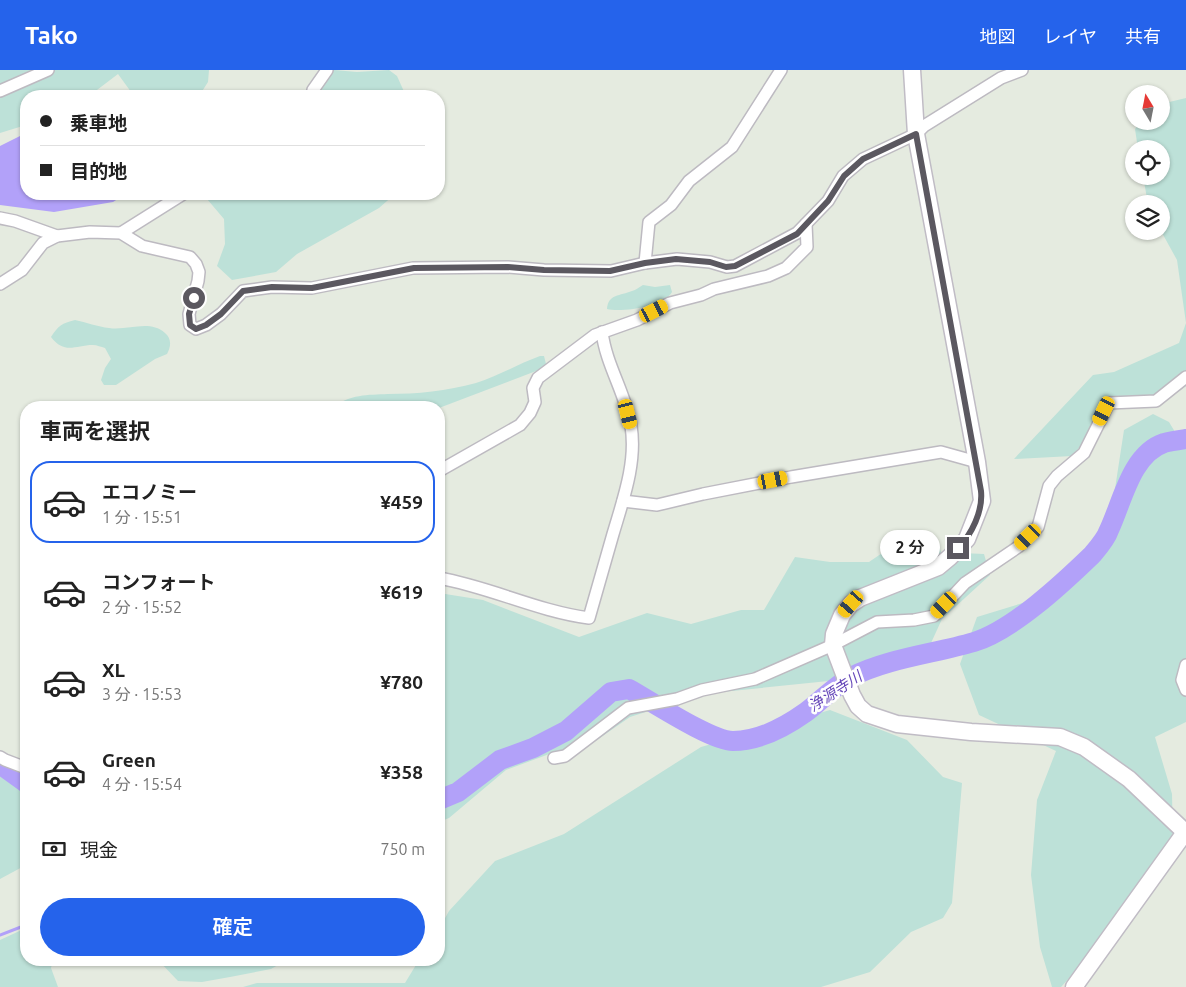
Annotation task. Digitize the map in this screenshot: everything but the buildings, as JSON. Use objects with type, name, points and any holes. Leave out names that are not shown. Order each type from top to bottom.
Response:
[{"type":"street","points":[[0,91],[48,70]]},
{"type":"street","points":[[313,90],[327,70]]},
{"type":"street","points":[[645,263],[649,222],[671,205],[689,181],[732,146],[781,70]]},
{"type":"street","points":[[912,70],[916,134],[977,462],[982,501],[967,539],[938,567],[860,598],[851,604],[842,615],[834,634],[834,649],[852,696],[858,706],[868,714],[896,724],[971,732],[1060,737],[1084,747],[1129,779],[1186,831],[1074,987]]},
{"type":"street","points":[[0,284],[22,270],[43,243],[57,236],[90,232],[122,233],[142,246],[190,257],[196,264],[199,272],[198,281],[189,314],[190,325],[196,329],[206,325],[221,314],[243,291],[272,287],[312,288],[414,268],[508,267],[563,271],[610,271],[645,263],[676,259],[710,262],[726,267],[735,266],[797,234],[828,201],[844,176],[863,159],[916,134],[924,126],[1002,78],[1022,70]]},
{"type":"street","points":[[122,233],[174,200]]},
{"type":"street","points":[[0,218],[15,221],[57,236]]},
{"type":"street","points":[[445,468],[520,425],[530,413],[535,402],[533,388],[538,378],[580,345],[595,335],[637,320],[670,303],[701,295],[714,289],[768,276],[786,268],[807,247],[806,224]]},
{"type":"street","points":[[445,579],[542,607],[589,618],[623,501],[634,451],[625,401],[604,349],[602,332]]},
{"type":"street","points":[[554,758],[565,756],[628,708],[677,699],[702,690],[755,679],[834,649],[877,622],[914,620],[934,616],[965,583],[1018,547],[1038,528],[1049,486],[1057,476],[1084,453],[1109,404],[1156,401],[1186,377]]},
{"type":"street","points":[[623,501],[657,505],[791,477],[941,452],[977,462]]},
{"type":"street","points":[[1186,665],[1182,680],[1186,690]]},
{"type":"street","points":[[0,757],[20,766]]},
{"type":"shaded area","points":[[0,70],[209,70],[208,82],[203,90],[130,90],[118,74],[97,90],[20,90],[20,127],[0,133]]},
{"type":"shaded area","points":[[389,70],[397,76],[403,90],[310,90],[320,76],[328,71]]},
{"type":"shaded area","points":[[1186,98],[1186,323],[1177,260],[1166,240],[1170,240],[1170,195],[1146,195],[1145,185],[1170,185],[1170,140],[1137,140],[1135,130],[1170,130],[1170,102]]},
{"type":"shaded area","points":[[20,136],[20,200],[116,200],[54,212],[0,205],[0,146]]},
{"type":"shaded area","points":[[208,200],[388,200],[379,208],[297,254],[276,272],[232,280],[217,266],[225,244],[224,219]]},
{"type":"shaded area","points":[[643,285],[655,287],[670,285],[672,292],[668,297],[652,305],[622,310],[607,309],[612,298],[633,291]]},
{"type":"shaded area","points":[[75,320],[116,329],[145,326],[159,329],[170,340],[169,349],[167,354],[155,359],[116,385],[104,385],[101,380],[105,368],[111,359],[105,348],[87,345],[70,348],[61,346],[51,337],[61,326]]},
{"type":"shaded area","points":[[1186,323],[1186,386],[1179,391],[1118,402],[1072,456],[1014,459],[1093,375],[1114,372],[1179,343]]},
{"type":"shaded area","points":[[544,356],[546,364],[544,368],[445,406],[445,401],[344,401],[359,396],[443,390],[484,380]]},
{"type":"shaded area","points":[[1153,414],[1169,422],[1184,447],[1186,447],[1186,722],[1155,737],[1172,794],[1173,842],[1137,903],[1061,987],[1052,987],[1040,947],[1031,875],[1037,800],[1056,751],[979,715],[960,664],[977,617],[1068,589],[1109,528],[1124,430]]},
{"type":"shaded area","points":[[910,534],[935,537],[941,552],[984,554],[990,575],[942,619],[931,643],[868,677],[702,694],[630,717],[591,744],[552,753],[506,770],[445,820],[445,594],[483,600],[579,637],[647,613],[691,624],[741,610],[764,610],[795,557],[830,562],[869,562]]},
{"type":"shaded area","points":[[830,710],[907,740],[943,777],[962,783],[952,903],[943,918],[911,932],[870,972],[821,987],[243,987],[257,983],[405,983],[415,966],[445,966],[445,918],[449,911],[495,861],[564,834],[701,747]]},
{"type":"shaded area","points":[[0,775],[7,781],[20,786],[20,868],[0,879]]},
{"type":"shaded area","points":[[20,931],[20,966],[52,966],[58,987],[0,987],[0,940]]},
{"type":"shaded area","points":[[164,966],[276,966],[271,969],[202,982],[178,981]]},
{"type":"waterway","name":"浄源寺川","points":[[445,797],[458,792],[500,760],[533,748],[566,731],[611,692],[629,689],[696,728],[723,739],[733,741],[753,739],[790,723],[851,677],[880,665],[959,646],[989,636],[1021,617],[1067,579],[1092,555],[1106,537],[1129,480],[1143,457],[1164,443],[1186,439]]},
{"type":"waterway","name":"浄源寺川","points":[[0,764],[20,779]]},
{"type":"waterway","points":[[0,935],[20,927]]},
{"type":"route","points":[[194,298],[189,314],[190,325],[196,329],[206,325],[221,314],[243,291],[272,287],[312,288],[414,268],[508,267],[544,270],[610,271],[645,263],[676,259],[710,262],[726,267],[735,266],[797,234],[828,201],[844,176],[863,159],[916,134],[981,491],[982,501],[978,514],[967,539],[958,548]]}]
